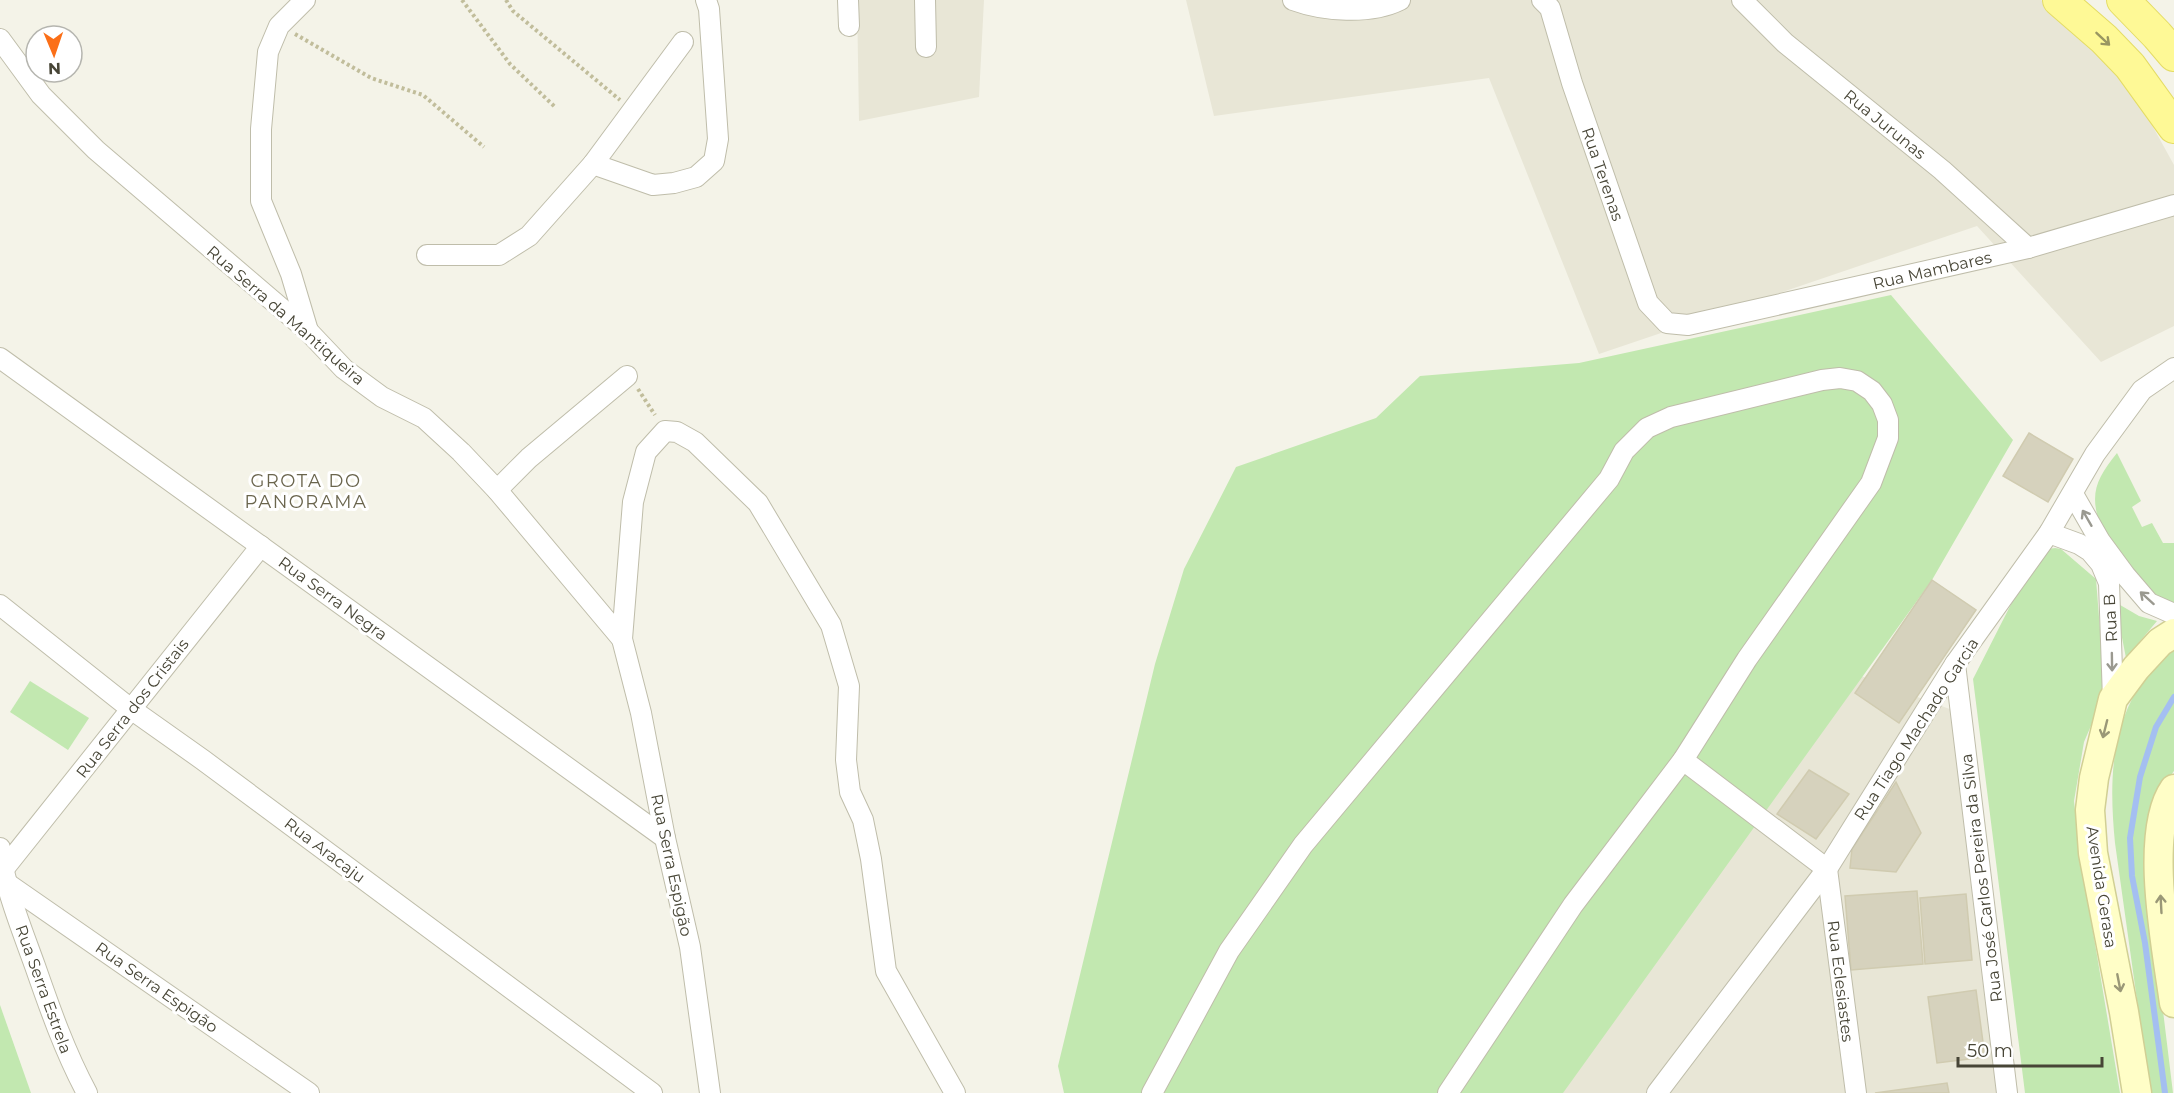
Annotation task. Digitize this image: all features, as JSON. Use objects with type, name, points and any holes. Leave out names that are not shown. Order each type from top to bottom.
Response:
[{"type":"main road","points":[[2059,0],[2130,66],[2174,127]]},
{"type":"main road","points":[[2123,0],[2174,55]]},
{"type":"main road","name":"Avenida Gerasa","points":[[2137,1093],[2124,1012],[2093,853],[2090,810],[2094,778],[2113,699],[2136,668],[2160,642],[2174,633]]},
{"type":"main road","points":[[2174,789],[2169,795],[2162,819],[2160,856],[2162,914],[2174,1004]]},
{"type":"street","points":[[305,0],[279,26],[268,52],[261,129],[261,201],[291,274],[308,331]]},
{"type":"street","points":[[593,164],[653,185],[674,183],[696,177],[714,161],[718,139],[710,9],[706,0]]},
{"type":"street","points":[[848,0],[849,26]]},
{"type":"street","points":[[925,0],[926,47]]},
{"type":"street","points":[[1293,0],[1323,9],[1349,9],[1387,7],[1400,0]]},
{"type":"street","name":"Rua Terenas","points":[[1542,0],[1550,8],[1572,83],[1648,303],[1667,323],[1688,325]]},
{"type":"street","name":"Rua Jurunas","points":[[1742,0],[1785,43],[1942,170],[2028,248]]},
{"type":"street","name":"Rua Serra da Mantiqueira","points":[[0,39],[41,95],[96,150],[308,331],[344,369],[382,396],[424,418],[461,452],[498,490],[622,639]]},
{"type":"street","points":[[427,255],[499,255],[529,236],[593,164],[683,42]]},
{"type":"street","name":"Rua Mambares","points":[[1688,325],[2028,248],[2174,205]]},
{"type":"street","name":"Rua Serra Negra","points":[[0,358],[665,838]]},
{"type":"street","name":"Rua Tiago Machado Garcia","points":[[1657,1093],[1827,869],[1955,663],[2049,533],[2095,454],[2142,390],[2174,368]]},
{"type":"street","points":[[498,490],[529,458],[627,376]]},
{"type":"street","points":[[1152,1093],[1229,951],[1303,845],[1609,479],[1624,451],[1647,428],[1671,417],[1822,380],[1840,378],[1857,381],[1877,397],[1888,420],[1888,438],[1871,483],[1748,659],[1683,760],[1573,905],[1448,1093]]},
{"type":"street","points":[[622,639],[633,502],[646,452],[665,431],[677,432],[695,442],[758,503],[831,625],[849,686],[846,760],[850,792],[863,820],[871,859],[886,971],[955,1093]]},
{"type":"street","name":"Rua B","points":[[2073,494],[2100,541],[2125,575],[2149,603],[2174,614]]},
{"type":"street","name":"Rua B","points":[[2049,533],[2079,544],[2090,551],[2101,564],[2109,582],[2113,699]]},
{"type":"street","name":"Rua Serra dos Cristais","points":[[4,876],[131,709],[261,546]]},
{"type":"street","name":"Rua Aracaju","points":[[0,605],[131,709],[652,1093]]},
{"type":"street","name":"Rua Serra Espigão","points":[[622,639],[641,713],[665,838],[690,947],[710,1093]]},
{"type":"street","name":"Rua José Carlos Pereira da Silva","points":[[1955,663],[2007,1093]]},
{"type":"street","points":[[1683,760],[1827,869]]},
{"type":"street","name":"Rua Serra Estrela","points":[[0,848],[4,876],[58,1029],[87,1093]]},
{"type":"street","name":"Rua Eclesiastes","points":[[1827,869],[1856,1093]]},
{"type":"street","name":"Rua Serra Espigão","points":[[4,876],[309,1093]]},
{"type":"path","points":[[462,0],[510,64],[555,107]]},
{"type":"path","points":[[506,0],[513,11],[633,110]]},
{"type":"path","points":[[279,26],[371,78],[423,95],[484,147]]},
{"type":"path","points":[[627,376],[665,431]]},
{"type":"shaded area","points":[[857,0],[984,0],[979,97],[859,121]]},
{"type":"shaded area","points":[[1186,0],[2041,0],[2115,58],[2174,165],[2174,326],[2101,362],[1977,226],[1599,354],[1489,78],[1214,116]]},
{"type":"shaded area","points":[[1837,667],[1971,717],[2018,1093],[1544,1093]]},
{"type":"green space","points":[[1891,295],[2013,440],[1932,580],[1563,1093],[1064,1093],[1058,1066],[1155,664],[1184,569],[1236,467],[1376,418],[1420,376],[1579,363]]},
{"type":"green space","points":[[2117,453],[2141,501],[2132,507],[2142,527],[2152,523],[2163,543],[2174,543],[2174,603],[2151,593],[2100,524],[2095,503],[2097,486],[2104,470]]},
{"type":"green space","points":[[2048,549],[2061,549],[2096,579],[2105,693],[2084,742],[2074,801],[2079,848],[2120,1093],[2025,1093],[1973,679],[2033,561]]},
{"type":"green space","points":[[2115,602],[2139,616],[2157,621],[2126,658]]},
{"type":"green space","points":[[2174,643],[2174,771],[2168,779],[2151,912],[2173,1093],[2150,1093],[2115,843],[2112,784],[2116,745],[2128,708],[2145,678]]},
{"type":"green space","points":[[30,681],[89,718],[68,750],[10,712]]},
{"type":"green space","points":[[0,1005],[31,1093],[0,1093]]},
{"type":"building","points":[[2029,433],[2073,459],[2048,502],[2003,476]]},
{"type":"building","points":[[1932,580],[1976,610],[1899,723],[1855,693]]},
{"type":"building","points":[[1809,770],[1849,794],[1816,839],[1777,814]]},
{"type":"building","points":[[1896,782],[1921,833],[1896,872],[1850,868],[1852,849]]},
{"type":"building","points":[[1917,891],[1923,964],[1851,970],[1845,896]]},
{"type":"building","points":[[1966,894],[1972,960],[1925,964],[1920,898]]},
{"type":"building","points":[[1976,990],[1985,1057],[1937,1063],[1928,997]]},
{"type":"building","points":[[1947,1083],[1949,1093],[1875,1093]]},
{"type":"waterway","points":[[2165,1093],[2145,943],[2132,876],[2130,838],[2140,777],[2156,727],[2174,697]]},
{"type":"district","name":"GROTA DO PANORAMA","points":[[306,491]]}]
